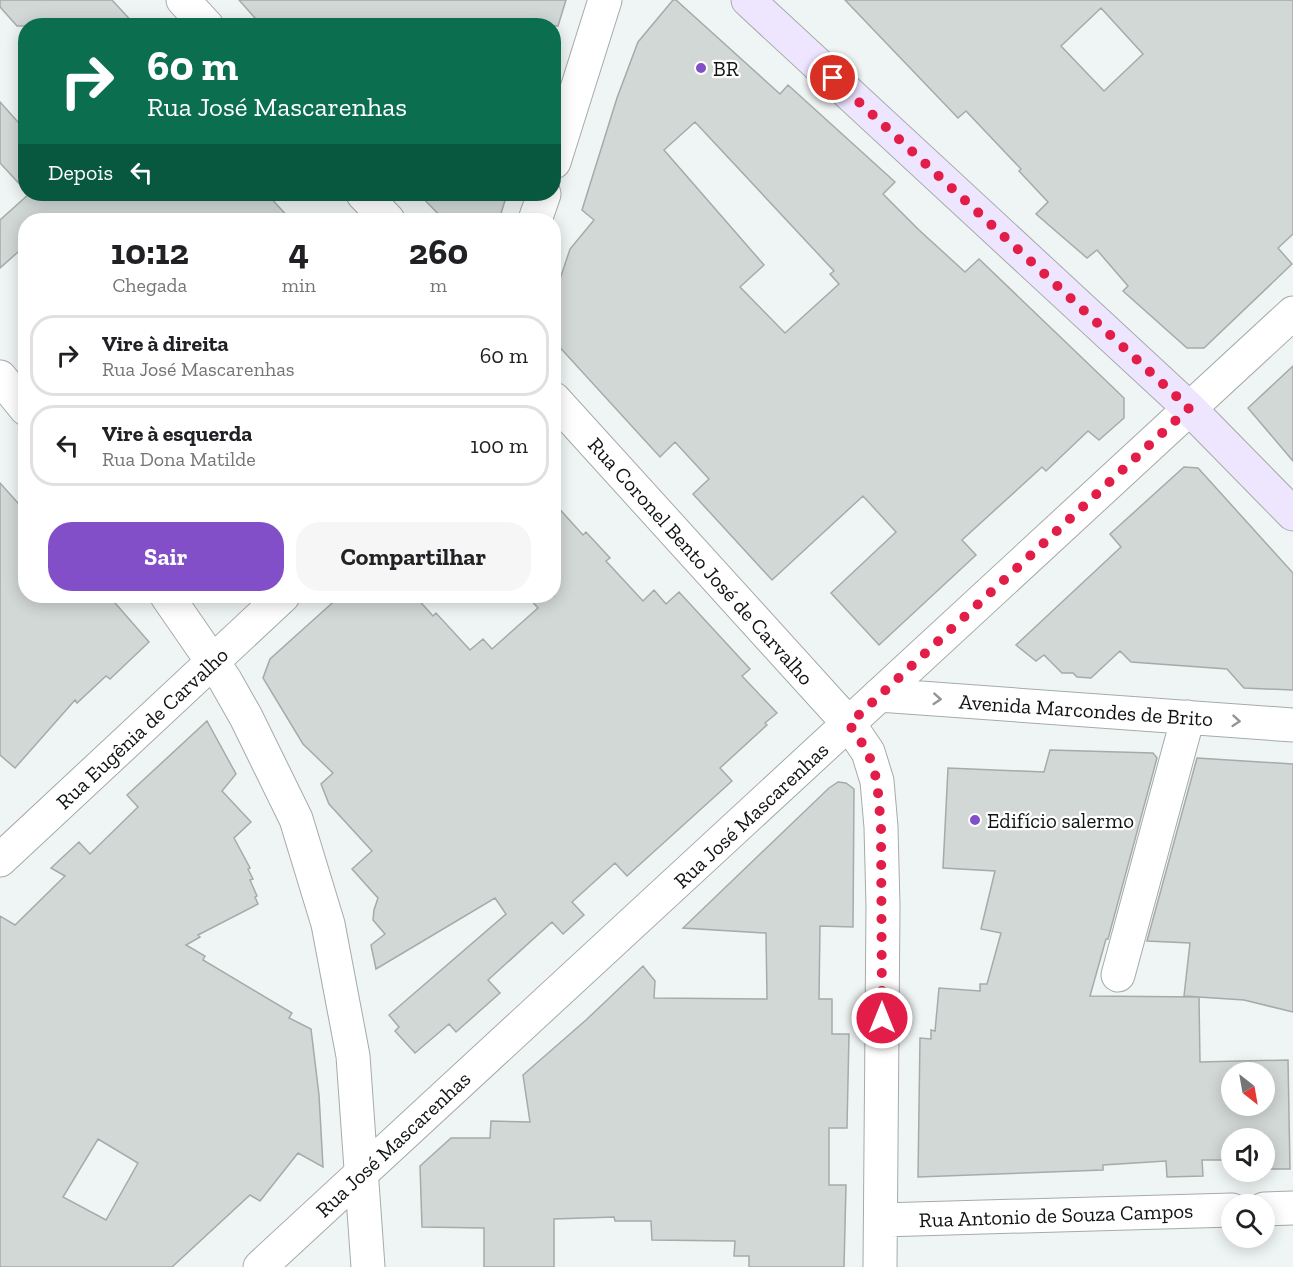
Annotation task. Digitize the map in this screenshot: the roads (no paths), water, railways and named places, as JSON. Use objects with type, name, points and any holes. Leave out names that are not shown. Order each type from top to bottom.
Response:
[{"type":"street","points":[[183,0],[200,18]]},
{"type":"street","points":[[561,140],[605,0]]},
{"type":"street","points":[[748,0],[1189,408],[1293,514]]},
{"type":"street","points":[[370,201],[381,213]]},
{"type":"street","name":"Rua José Mascarenhas","points":[[260,1267],[1293,313]]},
{"type":"street","points":[[0,377],[18,399]]},
{"type":"street","name":"Rua Coronel Bento José de Carvalho","points":[[561,407],[849,724],[868,752],[877,781],[883,906],[880,1267]]},
{"type":"street","points":[[172,603],[238,702],[296,819],[328,924],[353,1056],[368,1267]]},
{"type":"street","name":"Rua Eugênia de Carvalho","points":[[0,860],[275,603]]},
{"type":"street","name":"Avenida Marcondes de Brito","points":[[879,695],[1293,725]]},
{"type":"street","points":[[1118,975],[1188,717]]},
{"type":"street","points":[[1275,1209],[1293,1208]]},
{"type":"street","name":"Rua Antonio de Souza Campos","points":[[881,1220],[1221,1210]]},
{"type":"place","name":"BR","points":[[701,68]]},
{"type":"place","name":"Edifício salermo","points":[[975,820]]}]
